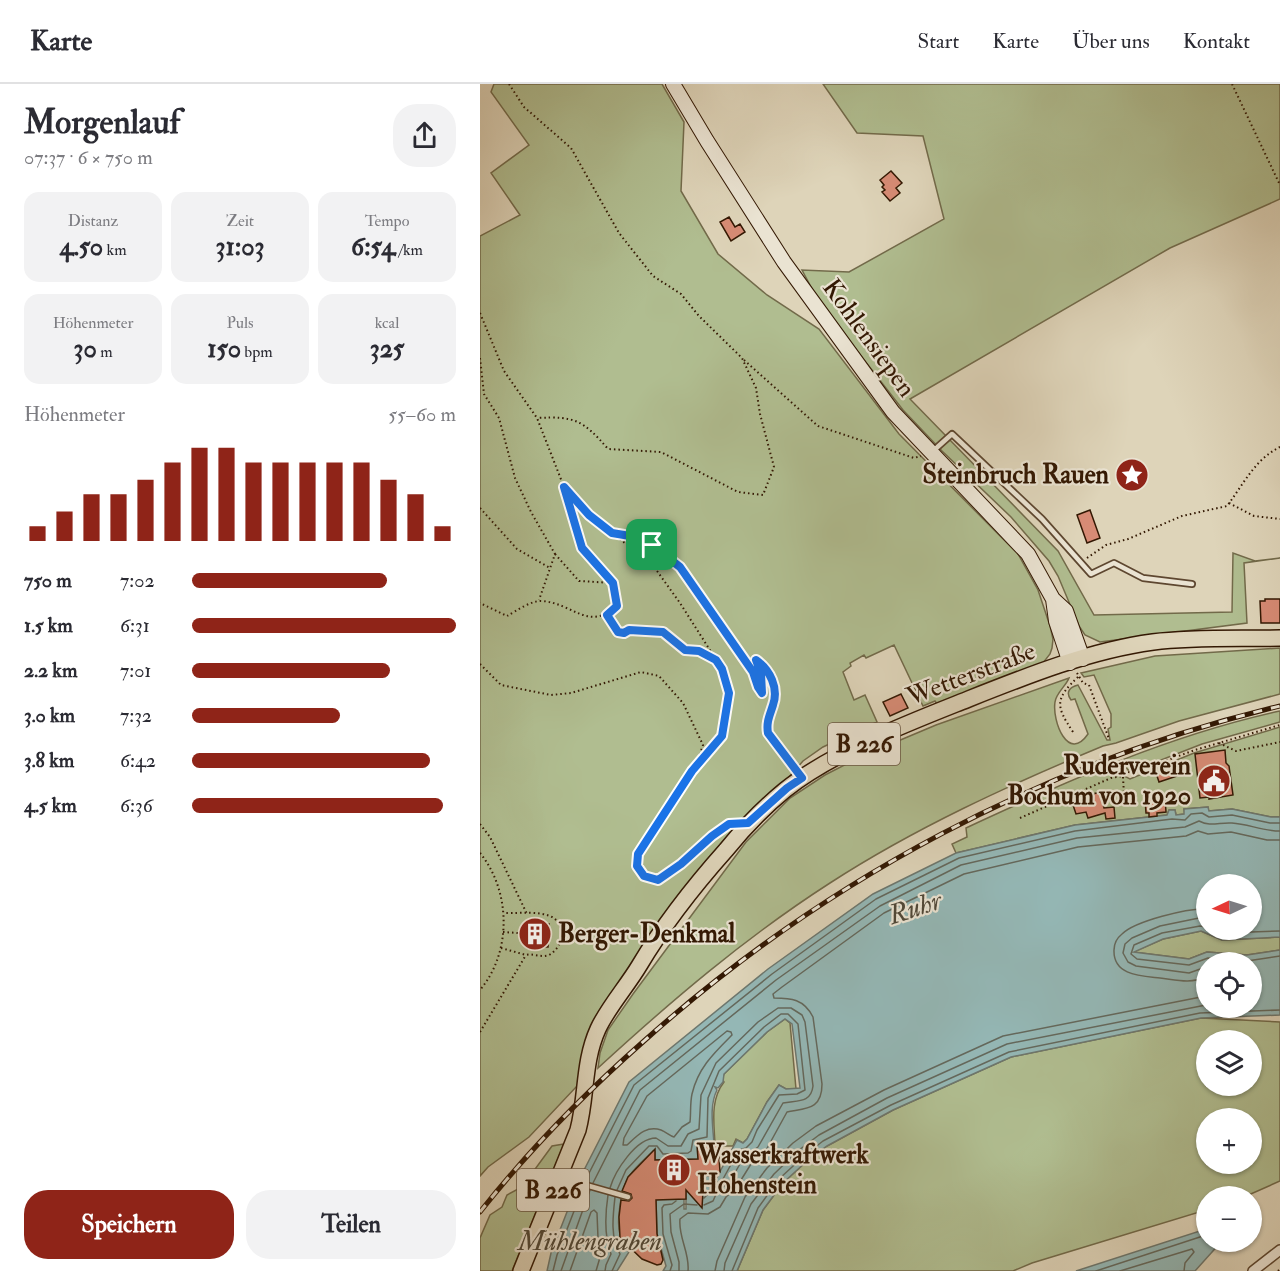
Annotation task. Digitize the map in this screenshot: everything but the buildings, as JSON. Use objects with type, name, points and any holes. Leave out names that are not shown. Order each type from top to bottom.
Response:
[{"type":"main road","name":"Wetterstraße","points":[[521,1271],[578,1130],[588,1058],[599,1027],[688,893],[748,823],[787,788],[845,753],[921,717],[993,689],[1153,642],[1280,638]]},
{"type":"street","name":"Kohlensiepen","points":[[673,84],[784,262],[893,412],[1004,526],[1028,554],[1053,599],[1056,621],[1077,666]]},
{"type":"street","points":[[1253,1271],[1280,1250]]},
{"type":"lane","points":[[931,453],[952,434],[1042,519],[1082,561],[1091,574],[1114,563],[1143,578],[1192,584]]},
{"type":"lane","points":[[558,1177],[628,1197]]},
{"type":"path","points":[[509,84],[524,108],[571,148],[619,233],[653,276],[681,294],[699,316],[742,358],[818,426],[915,458],[931,453]]},
{"type":"path","points":[[1232,84],[1280,185]]},
{"type":"path","points":[[480,313],[504,371],[537,418],[564,487],[582,548],[613,583],[617,606],[607,615],[590,618],[560,604],[539,600],[507,616],[480,603]]},
{"type":"path","points":[[480,358],[484,394],[499,418],[515,478],[555,554],[579,581],[613,583]]},
{"type":"path","points":[[537,418],[564,416],[591,429],[608,449],[661,452],[738,492],[763,495],[774,467],[760,414],[756,388],[742,358]]},
{"type":"path","points":[[1082,561],[1106,545],[1128,539],[1182,516],[1227,506],[1240,485],[1258,464],[1280,447]]},
{"type":"path","points":[[564,487],[589,515],[652,564],[722,669],[729,693],[722,736],[694,768],[638,854],[637,866],[644,876],[658,880],[729,824],[748,823]]},
{"type":"path","points":[[1229,503],[1254,516],[1280,519]]},
{"type":"path","points":[[480,508],[517,549],[550,568]]},
{"type":"path","points":[[612,533],[630,536],[652,545],[680,567],[749,666],[762,693],[761,674],[756,660],[764,668],[775,687],[776,695],[767,724],[768,733],[802,778]]},
{"type":"path","points":[[539,600],[555,554]]},
{"type":"path","points":[[607,615],[618,632],[624,633],[629,630],[663,632],[685,650],[699,651],[716,660]]},
{"type":"path","points":[[480,664],[501,685],[551,694],[571,693],[641,672],[659,676],[683,703],[704,745],[694,768]]},
{"type":"path","points":[[1073,732],[1063,717],[1059,704],[1077,666]]},
{"type":"path","points":[[1077,666],[1083,683],[1089,685],[1109,739]]},
{"type":"path","points":[[1123,770],[1132,773],[1280,724]]},
{"type":"path","points":[[1218,743],[1236,751],[1280,742]]},
{"type":"path","points":[[1119,763],[1123,770],[1124,795]]},
{"type":"path","points":[[1020,818],[1111,778],[1122,776]]},
{"type":"path","points":[[480,824],[490,837],[527,914]]},
{"type":"path","points":[[480,853],[490,865],[504,913],[501,948],[494,969],[480,990]]},
{"type":"path","points":[[501,948],[526,955],[548,955],[557,949],[562,934],[559,924],[551,916],[543,913],[504,913]]},
{"type":"path","points":[[531,926],[546,927],[547,935],[544,944],[530,942],[532,934],[531,926]]},
{"type":"path","points":[[503,932],[532,934]]},
{"type":"path","points":[[480,1032],[526,955]]},
{"type":"green space","points":[[494,84],[662,84],[684,122],[681,191],[718,254],[767,295],[819,329],[899,434],[1018,554],[1038,590],[1053,639],[1050,654],[1043,663],[937,704],[935,701],[923,706],[894,645],[866,658],[864,655],[850,663],[851,666],[843,672],[854,700],[865,695],[877,722],[823,747],[803,761],[748,815],[660,920],[589,1034],[578,1085],[529,1137],[488,1167],[480,1176],[480,236],[520,215],[491,173],[529,145],[491,92]]},
{"type":"green space","points":[[823,84],[1280,84],[1280,199],[1170,248],[910,399],[1058,551],[1094,615],[1232,612],[1233,553],[1255,561],[1280,558],[1244,563],[1247,623],[1100,642],[1085,635],[1049,561],[1011,517],[903,410],[819,302],[802,270],[849,272],[944,219],[923,136],[857,133]]},
{"type":"green space","points":[[1280,648],[1280,694],[1179,721],[1103,746],[998,792],[895,844],[830,883],[769,925],[681,994],[598,1068],[600,1053],[608,1030],[746,842],[790,798],[825,775],[860,757],[936,725],[1069,678],[1055,702],[1056,719],[1063,736],[1068,742],[1074,744],[1081,742],[1088,734],[1075,699],[1071,700],[1068,695],[1071,689],[1078,685],[1107,740],[1110,740],[1108,729],[1111,727],[1111,714],[1094,675],[1084,677],[1081,673],[1155,656]]},
{"type":"green space","points":[[1280,711],[1280,722],[1202,744],[1138,769],[1128,770],[1122,762],[1116,765],[1124,776],[1130,779],[1194,753],[1280,727],[1280,817],[1232,809],[1208,811],[1208,807],[1184,809],[1185,814],[1176,815],[1175,810],[1169,810],[1167,815],[1075,825],[956,853],[952,844],[967,837],[966,828],[1120,761],[1199,733]]},
{"type":"green space","points":[[1196,932],[1196,940],[1262,940],[1262,938],[1280,937],[1280,950],[1262,953],[1196,952],[1196,956],[1189,959],[1133,952],[1163,939]]},
{"type":"green space","points":[[1201,1018],[1280,1022],[1280,1181],[1262,1189],[1262,1186],[1196,1186],[1196,1213],[1032,1263],[1013,1271],[737,1271],[763,1210],[783,1183],[827,1146],[893,1110],[1011,1057]]},
{"type":"green space","points":[[785,1019],[790,1023],[796,1089],[786,1089],[779,1085],[743,1143],[736,1139],[733,1146],[718,1146],[715,1144],[714,1111],[717,1096],[724,1082],[722,1079],[724,1074],[767,1032]]},
{"type":"green space","points":[[564,1144],[512,1271],[480,1271],[480,1238],[490,1215],[502,1207],[507,1195],[522,1187],[552,1146]]},
{"type":"water","points":[[1208,807],[1209,811],[1232,809],[1280,817],[1280,937],[1262,938],[1262,874],[1196,874],[1196,932],[1163,939],[1134,952],[1189,959],[1196,956],[1196,1018],[1201,1018],[1011,1057],[893,1110],[827,1146],[783,1183],[763,1210],[737,1271],[663,1271],[666,1266],[657,1234],[656,1199],[684,1190],[684,1209],[686,1209],[686,1190],[704,1192],[703,1172],[717,1177],[737,1140],[743,1143],[747,1139],[779,1085],[786,1089],[800,1088],[792,1024],[785,1019],[767,1032],[724,1074],[723,1082],[718,1088],[715,1087],[717,1090],[712,1116],[714,1144],[697,1144],[698,1159],[655,1160],[653,1151],[630,1175],[621,1199],[619,1219],[619,1229],[624,1242],[621,1245],[629,1252],[617,1271],[547,1271],[551,1253],[581,1176],[629,1082],[768,969],[873,894],[956,853],[1075,825],[1167,815],[1169,810],[1175,810],[1176,815],[1184,814],[1184,809]]},
{"type":"water","points":[[1280,950],[1280,1015],[1262,1016],[1262,953]]},
{"type":"water","points":[[1196,1232],[1196,1252],[1212,1252],[1195,1271],[1076,1271]]},
{"type":"railway","points":[[480,1212],[558,1123],[644,1041],[714,982],[786,928],[862,879],[941,834],[1022,794],[1106,760],[1192,730],[1280,706]]},
{"type":"place","name":"Steinbruch Rauen","points":[[1132,475]]},
{"type":"place","name":"Ruderverein Bochum von 1920","points":[[1214,781]]},
{"type":"place","name":"Berger-Denkmal","points":[[535,934]]},
{"type":"place","name":"Wasserkraftwerk Hohenstein","points":[[674,1170]]},
{"type":"route","points":[[564,487],[589,515],[612,533],[630,536],[652,545],[670,558],[688,577],[753,672],[762,693],[761,674],[756,660],[768,673],[776,695],[767,730],[802,778],[787,788],[748,823],[729,824],[658,880],[644,876],[637,866],[638,854],[692,771],[722,736],[729,693],[722,669],[716,660],[699,651],[685,650],[663,632],[629,630],[624,633],[618,632],[607,615],[617,606],[613,583],[582,548],[564,487]]},
{"type":"water label","name":"Ruhr","points":[[915,908]]},
{"type":"water label","name":"Mühlengraben","points":[[590,1241]]}]
